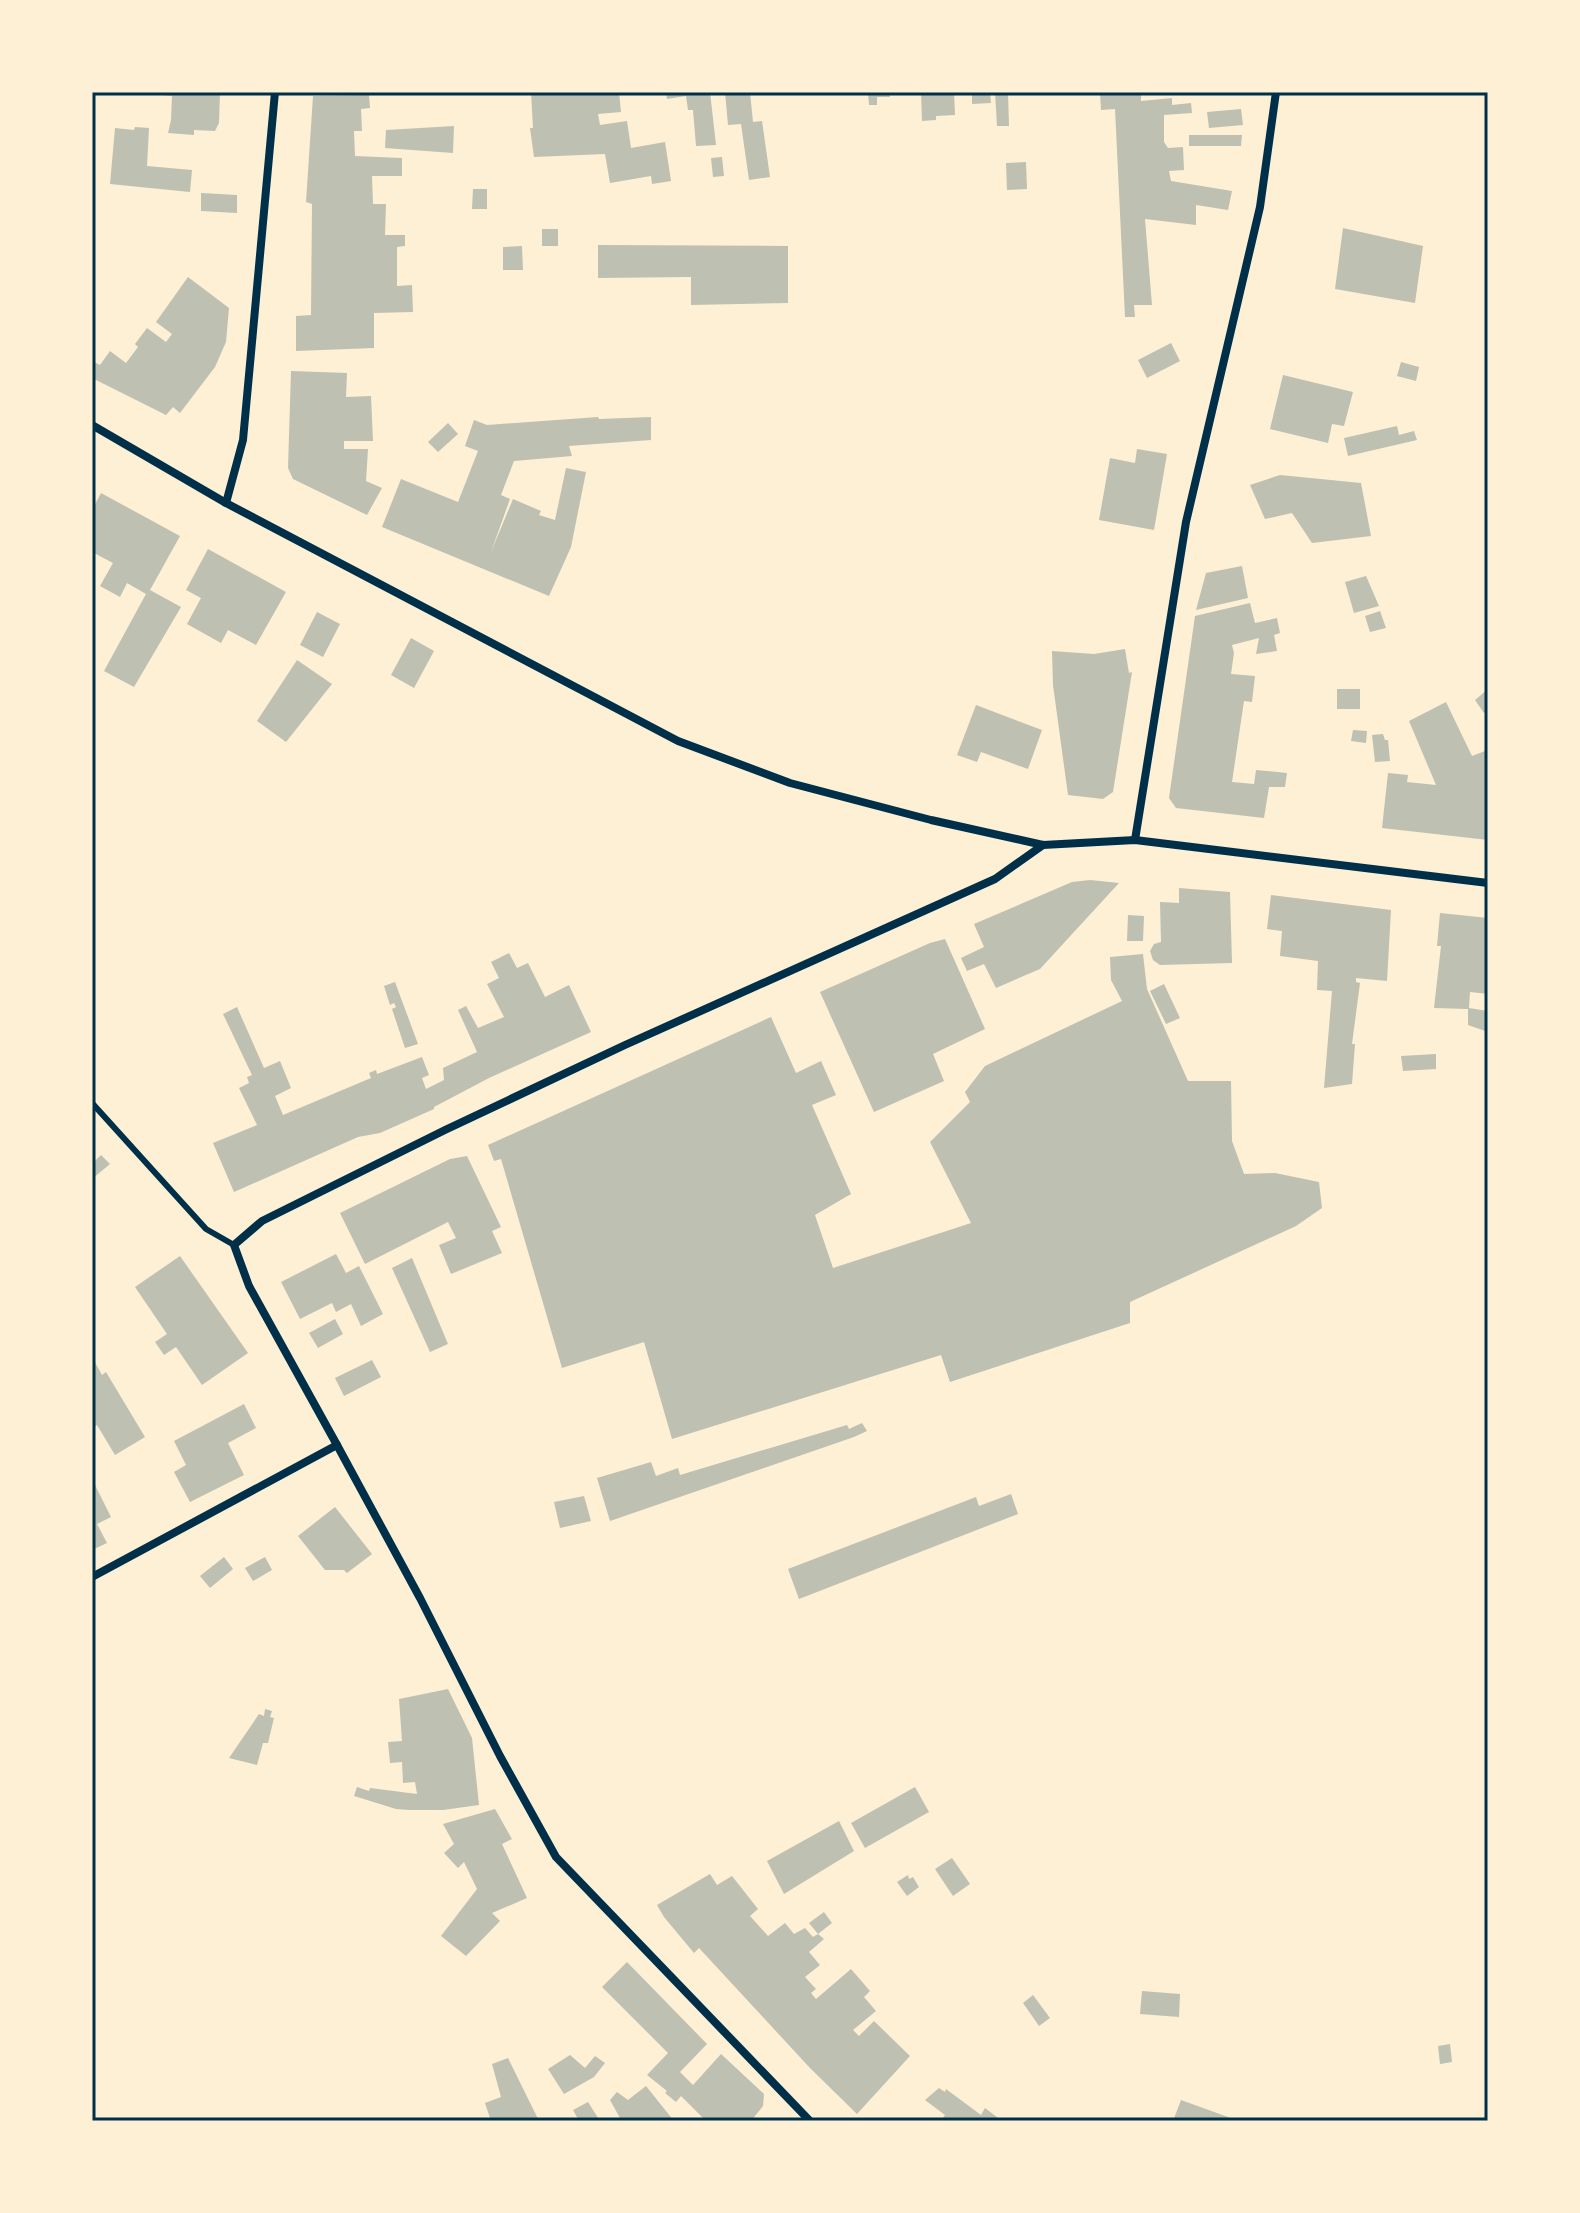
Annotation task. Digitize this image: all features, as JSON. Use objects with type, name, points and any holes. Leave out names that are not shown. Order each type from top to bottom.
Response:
[{"type":"street","points":[[226,503],[243,440],[275,92]]},
{"type":"street","points":[[1135,840],[1186,522],[1260,207],[1276,92]]},
{"type":"street","points":[[92,425],[226,503],[678,741],[790,783],[1043,845],[1135,840],[1488,883]]},
{"type":"street","points":[[804,2120],[556,1857],[500,1756],[420,1598],[249,1286],[234,1245],[262,1221],[445,1130],[625,1045],[995,879],[1043,845]]},
{"type":"street","points":[[92,1577],[337,1445]]},
{"type":"lane","points":[[92,1103],[206,1229],[234,1245]]},
{"type":"building","points":[[153,92],[220,92],[219,123],[215,131],[194,130],[194,135],[168,133],[172,96]]},
{"type":"building","points":[[531,92],[619,92],[621,112],[598,114],[600,125],[627,121],[631,148],[665,142],[671,181],[652,184],[651,176],[610,183],[605,154],[534,157],[530,128],[533,128]]},
{"type":"building","points":[[666,92],[710,92],[716,145],[696,146],[693,110],[688,110],[686,96],[667,99]]},
{"type":"building","points":[[725,92],[750,92],[753,122],[762,121],[770,177],[749,180],[741,124],[728,125]]},
{"type":"building","points":[[868,92],[889,92],[890,97],[877,97],[877,105],[869,105]]},
{"type":"building","points":[[921,92],[954,92],[955,115],[936,116],[936,120],[922,121]]},
{"type":"building","points":[[972,92],[990,92],[991,103],[972,104]]},
{"type":"building","points":[[995,92],[1008,92],[1009,126],[997,126]]},
{"type":"building","points":[[1100,92],[1141,92],[1141,101],[1172,98],[1172,105],[1191,103],[1192,113],[1164,115],[1164,142],[1168,148],[1183,147],[1184,170],[1169,171],[1171,181],[1232,191],[1228,210],[1196,205],[1196,225],[1145,219],[1152,305],[1134,305],[1135,317],[1125,317],[1115,109],[1101,110]]},
{"type":"building","points":[[369,95],[370,108],[361,109],[362,131],[354,131],[355,156],[402,158],[402,176],[372,176],[373,204],[386,204],[385,235],[405,235],[405,246],[397,247],[397,286],[412,285],[413,312],[374,313],[374,348],[296,351],[296,316],[311,315],[312,204],[306,202],[313,96]]},
{"type":"building","points":[[1241,109],[1243,125],[1209,128],[1207,112]]},
{"type":"building","points":[[454,126],[453,153],[385,148],[386,130]]},
{"type":"building","points":[[135,127],[149,128],[147,166],[192,170],[190,192],[110,184],[115,128],[134,130]]},
{"type":"building","points":[[1189,135],[1242,135],[1241,146],[1189,146]]},
{"type":"building","points":[[722,157],[724,176],[713,177],[711,158]]},
{"type":"building","points":[[1026,162],[1027,189],[1007,190],[1006,163]]},
{"type":"building","points":[[473,189],[487,189],[487,209],[472,209]]},
{"type":"building","points":[[201,193],[237,195],[237,213],[201,211]]},
{"type":"building","points":[[1343,228],[1423,246],[1415,303],[1335,289]]},
{"type":"building","points":[[542,229],[558,229],[558,246],[542,246]]},
{"type":"building","points":[[598,245],[788,246],[788,303],[691,305],[691,277],[598,278]]},
{"type":"building","points":[[522,246],[523,270],[503,270],[503,247]]},
{"type":"building","points":[[188,277],[229,308],[226,342],[215,367],[180,413],[173,407],[166,415],[92,378],[92,361],[100,365],[110,351],[126,363],[147,328],[166,342],[172,334],[156,322]]},
{"type":"building","points":[[1171,343],[1180,361],[1147,378],[1138,360]]},
{"type":"building","points":[[1401,362],[1419,367],[1416,381],[1397,376]]},
{"type":"building","points":[[291,371],[347,373],[346,397],[371,396],[373,441],[344,441],[344,449],[368,449],[366,481],[382,488],[367,515],[293,479],[288,468]]},
{"type":"building","points":[[1283,375],[1353,392],[1344,426],[1332,424],[1328,443],[1270,429]]},
{"type":"building","points":[[598,417],[651,417],[651,440],[569,446],[572,456],[514,461],[501,495],[510,499],[491,552],[513,499],[541,511],[539,515],[555,520],[566,468],[586,472],[571,547],[549,596],[382,527],[401,479],[458,502],[478,451],[465,446],[474,420],[487,425]]},
{"type":"building","points":[[448,423],[458,434],[438,452],[428,442]]},
{"type":"building","points":[[1397,426],[1399,435],[1414,431],[1417,440],[1348,456],[1344,438]]},
{"type":"building","points":[[1137,449],[1167,454],[1154,530],[1099,520],[1110,458],[1135,463]]},
{"type":"building","points":[[1280,475],[1361,483],[1371,536],[1312,543],[1292,513],[1265,519],[1250,485]]},
{"type":"building","points":[[101,493],[180,536],[150,590],[181,607],[134,687],[104,671],[146,594],[127,583],[120,597],[100,586],[113,563],[92,552],[92,510]]},
{"type":"building","points":[[208,549],[286,592],[256,645],[228,630],[221,643],[187,624],[201,598],[186,590]]},
{"type":"building","points":[[1242,566],[1248,598],[1196,610],[1206,573]]},
{"type":"building","points":[[1366,576],[1379,606],[1354,613],[1345,582]]},
{"type":"building","points":[[1250,603],[1255,623],[1277,618],[1280,633],[1274,635],[1277,651],[1256,654],[1259,638],[1232,645],[1231,674],[1255,676],[1252,702],[1244,701],[1232,782],[1254,784],[1256,770],[1287,773],[1285,787],[1269,787],[1264,818],[1176,808],[1169,798],[1195,616]]},
{"type":"building","points":[[1380,611],[1386,628],[1370,632],[1365,616]]},
{"type":"building","points":[[317,612],[340,624],[323,657],[300,645]]},
{"type":"building","points":[[411,638],[434,651],[414,688],[391,675]]},
{"type":"building","points":[[1125,649],[1129,673],[1132,672],[1113,792],[1103,799],[1068,795],[1053,685],[1052,651],[1094,654]]},
{"type":"building","points":[[297,660],[332,684],[286,742],[257,721]]},
{"type":"building","points":[[1337,689],[1360,689],[1360,709],[1337,709]]},
{"type":"building","points":[[1488,689],[1488,709],[1484,713],[1475,700]]},
{"type":"building","points":[[1446,702],[1472,756],[1488,747],[1488,840],[1382,828],[1388,773],[1408,775],[1407,782],[1436,785],[1409,721]]},
{"type":"building","points":[[976,705],[1042,730],[1028,769],[981,752],[977,762],[957,755]]},
{"type":"building","points":[[1353,730],[1367,731],[1366,743],[1351,741]]},
{"type":"building","points":[[1383,734],[1388,740],[1390,761],[1375,762],[1372,735]]},
{"type":"building","points":[[1072,882],[1119,883],[1040,969],[996,988],[984,964],[967,971],[961,958],[984,947],[974,924]]},
{"type":"building","points":[[1179,888],[1230,892],[1232,963],[1160,965],[1153,960],[1150,951],[1154,944],[1161,942],[1160,902],[1179,903]]},
{"type":"building","points":[[1271,895],[1391,910],[1387,981],[1356,978],[1356,982],[1360,983],[1352,1044],[1355,1044],[1352,1084],[1324,1088],[1332,991],[1317,990],[1318,961],[1280,956],[1282,931],[1267,929]]},
{"type":"building","points":[[1440,913],[1488,918],[1488,994],[1470,992],[1469,1008],[1488,1011],[1488,1032],[1468,1025],[1468,1009],[1434,1008],[1441,946],[1437,946]]},
{"type":"building","points":[[1128,915],[1144,916],[1143,941],[1127,941]]},
{"type":"building","points":[[945,939],[985,1029],[933,1054],[944,1081],[874,1112],[820,992]]},
{"type":"building","points":[[509,953],[517,968],[528,963],[545,997],[569,985],[591,1032],[489,1078],[434,1109],[380,1133],[358,1137],[234,1192],[213,1143],[257,1125],[239,1088],[249,1083],[247,1077],[252,1075],[223,1014],[237,1007],[264,1068],[280,1061],[291,1088],[275,1096],[283,1115],[371,1078],[369,1073],[376,1070],[377,1074],[422,1057],[429,1075],[422,1078],[426,1089],[444,1080],[443,1068],[477,1052],[458,1010],[466,1006],[478,1028],[504,1017],[487,984],[499,978],[491,962]]},
{"type":"building","points":[[1143,954],[1147,989],[1188,1081],[1231,1081],[1232,1141],[1244,1174],[1275,1173],[1319,1182],[1322,1208],[1296,1226],[1130,1302],[1130,1323],[950,1382],[941,1355],[672,1439],[644,1342],[562,1368],[501,1159],[494,1161],[488,1145],[771,1017],[796,1073],[821,1061],[836,1095],[812,1105],[851,1194],[815,1215],[833,1268],[971,1223],[930,1142],[970,1102],[965,1092],[985,1066],[1122,1001],[1111,980],[1110,957]]},
{"type":"building","points":[[395,982],[418,1044],[405,1048],[392,1009],[396,1007],[394,1003],[390,1005],[384,986]]},
{"type":"building","points":[[1164,984],[1180,1018],[1166,1024],[1150,991]]},
{"type":"building","points":[[1436,1054],[1436,1069],[1403,1071],[1401,1056]]},
{"type":"building","points":[[101,1155],[110,1164],[92,1179],[92,1164]]},
{"type":"building","points":[[467,1156],[501,1227],[492,1231],[502,1253],[451,1274],[439,1245],[456,1238],[448,1222],[365,1264],[340,1213],[450,1159]]},
{"type":"building","points":[[336,1254],[346,1273],[359,1266],[383,1314],[361,1326],[351,1304],[336,1312],[332,1303],[300,1319],[281,1282]]},
{"type":"building","points":[[180,1256],[248,1353],[202,1385],[176,1347],[164,1355],[155,1342],[167,1334],[135,1287]]},
{"type":"building","points":[[412,1258],[448,1344],[430,1352],[392,1268]]},
{"type":"building","points":[[335,1319],[343,1334],[318,1348],[309,1333]]},
{"type":"building","points":[[92,1357],[102,1375],[106,1372],[145,1437],[115,1455],[97,1425],[92,1428]]},
{"type":"building","points":[[372,1360],[381,1377],[344,1396],[335,1378]]},
{"type":"building","points":[[244,1404],[256,1428],[228,1443],[244,1475],[190,1502],[174,1472],[186,1465],[174,1441]]},
{"type":"building","points":[[862,1423],[867,1431],[854,1437],[610,1521],[597,1478],[651,1462],[656,1476],[678,1468],[680,1475]]},
{"type":"building","points":[[92,1479],[111,1517],[97,1524],[107,1543],[92,1550]]},
{"type":"building","points":[[1011,1494],[1018,1514],[799,1599],[788,1569],[976,1497],[979,1506]]},
{"type":"building","points":[[584,1496],[591,1521],[560,1528],[554,1502]]},
{"type":"building","points":[[335,1507],[372,1554],[347,1573],[344,1570],[325,1570],[298,1536]]},
{"type":"building","points":[[224,1557],[233,1569],[210,1588],[200,1576]]},
{"type":"building","points":[[265,1557],[272,1570],[253,1581],[245,1568]]},
{"type":"building","points":[[448,1689],[472,1738],[479,1805],[443,1810],[409,1810],[354,1796],[357,1787],[369,1791],[370,1788],[417,1794],[415,1782],[403,1783],[402,1762],[390,1763],[388,1742],[402,1741],[399,1699]]},
{"type":"building","points":[[265,1709],[272,1711],[270,1717],[274,1718],[268,1743],[263,1743],[257,1765],[229,1758],[259,1714],[264,1716]]},
{"type":"building","points":[[915,1787],[929,1812],[865,1848],[851,1823]]},
{"type":"building","points":[[495,1809],[512,1839],[502,1844],[527,1898],[492,1913],[500,1921],[466,1956],[441,1936],[477,1889],[464,1862],[458,1868],[444,1853],[454,1844],[443,1824]]},
{"type":"building","points":[[839,1821],[854,1851],[784,1894],[767,1861]]},
{"type":"building","points":[[952,1858],[970,1884],[953,1896],[935,1869]]},
{"type":"building","points":[[710,1874],[717,1885],[732,1876],[758,1909],[750,1916],[768,1936],[785,1923],[794,1934],[805,1928],[813,1937],[818,1934],[824,1939],[809,1952],[820,1965],[805,1977],[816,1989],[811,1993],[816,1999],[851,1969],[870,1991],[864,1997],[876,2011],[853,2030],[859,2036],[874,2021],[910,2056],[857,2114],[699,1948],[694,1953],[664,1917],[657,1905]]},
{"type":"building","points":[[908,1875],[919,1887],[907,1896],[897,1882]]},
{"type":"building","points":[[824,1912],[832,1923],[818,1934],[809,1923]]},
{"type":"building","points":[[627,1962],[707,2044],[680,2072],[693,2085],[721,2054],[764,2094],[763,2106],[751,2121],[706,2121],[681,2096],[676,2102],[647,2075],[668,2053],[602,1987]]},
{"type":"building","points":[[1142,1991],[1180,1994],[1179,2017],[1140,2014]]},
{"type":"building","points":[[1033,1995],[1050,2018],[1039,2026],[1023,2003]]},
{"type":"building","points":[[1450,2044],[1452,2062],[1440,2064],[1438,2046]]},
{"type":"building","points":[[570,2055],[585,2068],[595,2056],[605,2063],[594,2077],[564,2094],[548,2069]]},
{"type":"building","points":[[508,2058],[539,2121],[491,2121],[485,2103],[501,2097],[492,2064]]},
{"type":"building","points":[[646,2086],[674,2121],[614,2121],[620,2118],[610,2100],[617,2092],[628,2100]]},
{"type":"building","points":[[939,2088],[945,2092],[946,2089],[981,2115],[985,2108],[1002,2121],[941,2121],[945,2115],[925,2100]]},
{"type":"building","points":[[1181,2100],[1239,2121],[1173,2121]]},
{"type":"building","points":[[588,2102],[600,2121],[575,2121],[578,2119],[573,2110]]}]
